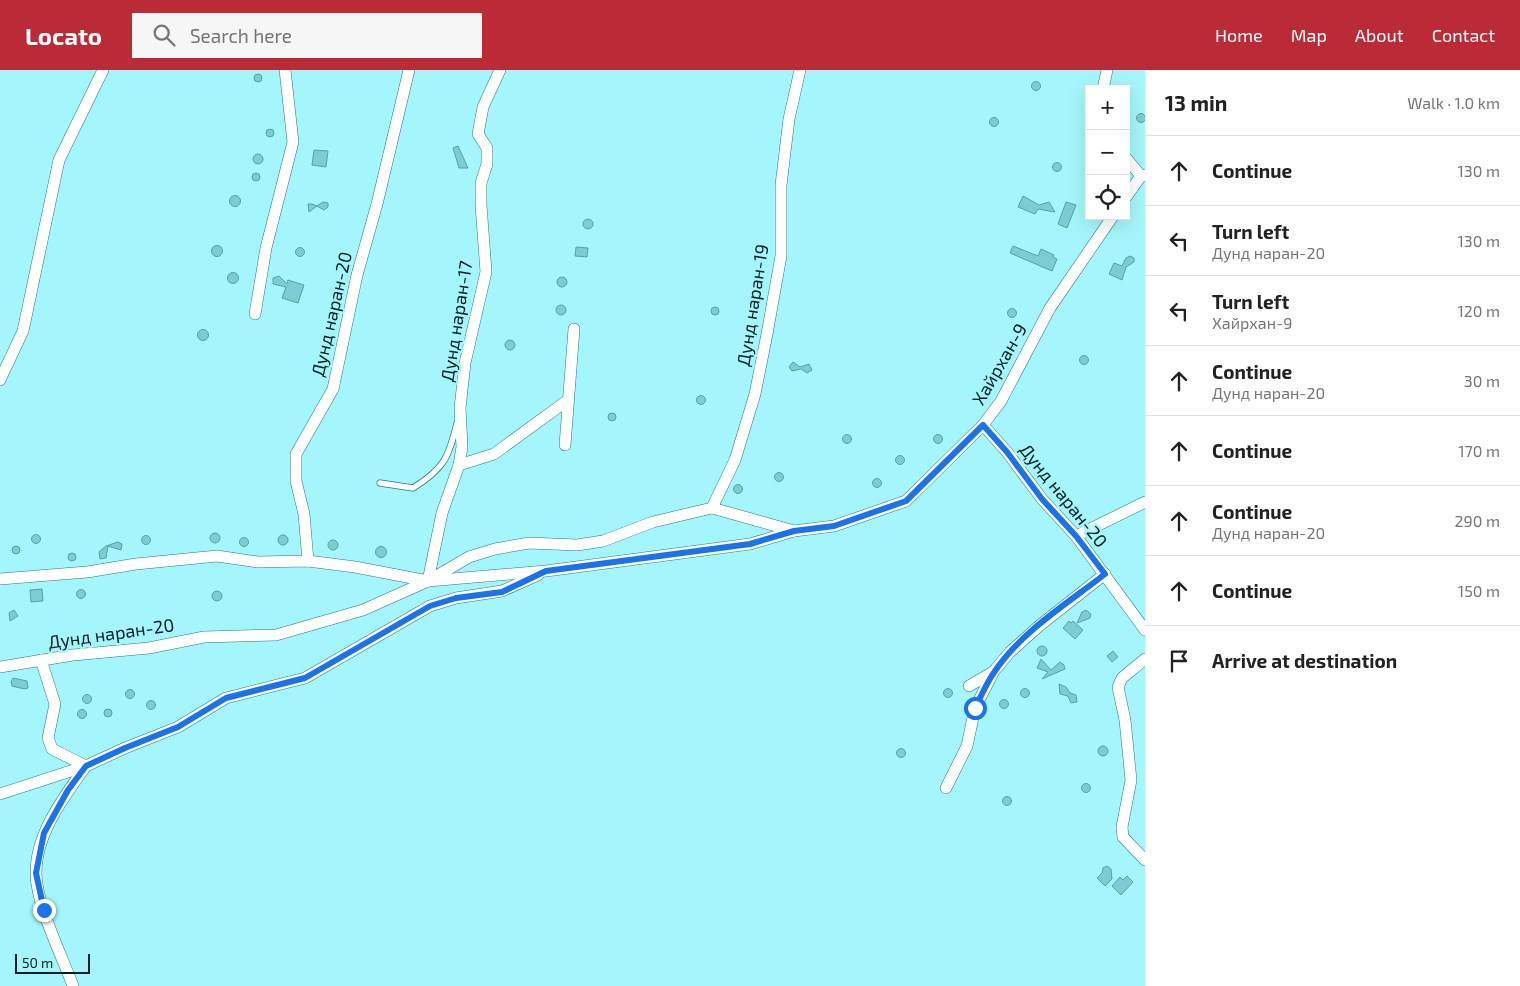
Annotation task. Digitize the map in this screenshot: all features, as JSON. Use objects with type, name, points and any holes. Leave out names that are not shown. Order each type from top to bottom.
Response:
[{"type":"street","points":[[0,380],[23,331],[59,160],[103,70]]},
{"type":"street","points":[[255,314],[266,248],[293,142],[285,70]]},
{"type":"street","name":"Дунд наран-20","points":[[308,561],[304,514],[296,482],[296,454],[333,389],[356,276],[377,204],[409,70]]},
{"type":"street","name":"Дунд наран-17","points":[[428,582],[442,513],[459,465],[462,447],[460,408],[465,363],[486,272],[481,183],[487,164],[487,148],[478,134],[483,107],[500,70]]},
{"type":"street","name":"Дунд наран-19","points":[[712,508],[735,460],[755,394],[781,256],[781,185],[789,120],[800,70]]},
{"type":"street","points":[[1104,85],[1106,70]]},
{"type":"street","points":[[1130,162],[1143,176],[1130,192]]},
{"type":"street","name":"Хайрхан-9","points":[[834,526],[906,501],[983,425],[1001,401],[1050,308],[1110,220]]},
{"type":"street","points":[[565,445],[574,329]]},
{"type":"street","points":[[459,465],[494,454],[568,400]]},
{"type":"street","name":"Дунд наран-20","points":[[983,425],[1007,452],[1042,499],[1076,536],[1145,630]]},
{"type":"street","points":[[1076,536],[1145,502]]},
{"type":"street","name":"Дунд наран-20","points":[[0,667],[41,660],[149,648],[204,638],[276,635],[363,610],[428,582],[468,557],[495,549],[529,543],[577,544],[603,541],[653,522],[712,508],[794,531],[834,526]]},
{"type":"street","points":[[0,579],[87,572],[136,564],[217,556],[258,562],[308,561],[355,567],[428,582],[546,571],[750,544],[794,531]]},
{"type":"street","points":[[0,794],[86,766],[150,739],[178,727],[226,698],[305,678],[430,606],[456,598],[502,592],[546,571]]},
{"type":"street","points":[[946,788],[967,746],[975,708],[994,671],[1010,652],[1039,626],[1105,574]]},
{"type":"street","points":[[1145,659],[1122,678],[1118,687],[1125,720],[1131,780],[1122,827],[1123,837],[1145,860]]},
{"type":"street","points":[[41,660],[54,704],[48,738],[52,748],[86,766]]},
{"type":"street","points":[[969,686],[994,671]]},
{"type":"street","points":[[74,986],[44,910],[36,873],[44,833],[68,790],[86,766]]},
{"type":"lane","points":[[380,483],[413,488],[433,476],[445,461],[460,408]]},
{"type":"building","points":[[258,74],[262,78],[258,82],[254,78]]},
{"type":"building","points":[[1036,81],[1041,86],[1036,91],[1031,86]]},
{"type":"building","points":[[1141,113],[1146,118],[1141,123],[1136,118]]},
{"type":"building","points":[[994,117],[999,122],[994,127],[989,122]]},
{"type":"building","points":[[270,129],[274,133],[270,137],[266,133]]},
{"type":"building","points":[[458,146],[468,168],[459,168],[453,148]]},
{"type":"building","points":[[314,150],[328,151],[326,167],[312,165]]},
{"type":"building","points":[[256,154],[260,154],[263,159],[262,163],[256,164],[253,161],[253,157]]},
{"type":"building","points":[[1057,162],[1062,167],[1057,172],[1052,167]]},
{"type":"building","points":[[256,173],[260,177],[256,181],[252,177]]},
{"type":"building","points":[[233,196],[237,196],[240,201],[239,205],[233,206],[230,203],[230,199]]},
{"type":"building","points":[[1023,196],[1039,205],[1049,202],[1055,212],[1038,209],[1035,214],[1018,207]]},
{"type":"building","points":[[323,202],[328,203],[328,207],[324,210],[317,206]]},
{"type":"building","points":[[1066,202],[1076,205],[1067,228],[1058,224]]},
{"type":"building","points":[[308,204],[312,204],[317,206],[309,212]]},
{"type":"building","points":[[586,219],[590,219],[593,224],[592,228],[586,229],[583,226],[583,222]]},
{"type":"building","points":[[215,246],[219,246],[222,251],[221,255],[215,256],[212,253],[212,249]]},
{"type":"building","points":[[1013,246],[1038,256],[1041,249],[1054,255],[1053,257],[1057,259],[1052,271],[1010,253]]},
{"type":"building","points":[[576,247],[588,248],[587,257],[575,256]]},
{"type":"building","points":[[300,248],[304,252],[300,256],[296,252]]},
{"type":"building","points":[[1130,256],[1134,258],[1134,262],[1126,267],[1122,280],[1109,274],[1114,263],[1122,266],[1126,258]]},
{"type":"building","points":[[231,273],[235,273],[238,278],[237,282],[231,283],[228,280],[228,276]]},
{"type":"building","points":[[279,276],[287,284],[288,280],[304,285],[298,303],[282,298],[286,287],[273,284],[273,278]]},
{"type":"building","points":[[560,277],[564,277],[567,282],[566,286],[560,287],[557,284],[557,280]]},
{"type":"building","points":[[561,305],[566,310],[561,315],[556,310]]},
{"type":"building","points":[[715,307],[719,311],[715,315],[711,311]]},
{"type":"building","points":[[1012,308],[1017,313],[1012,318],[1007,313]]},
{"type":"building","points":[[201,330],[205,330],[208,335],[207,339],[201,340],[198,337],[198,333]]},
{"type":"building","points":[[508,340],[512,340],[515,345],[514,349],[508,350],[505,347],[505,343]]},
{"type":"building","points":[[1084,355],[1089,360],[1084,365],[1079,360]]},
{"type":"building","points":[[793,362],[800,367],[809,364],[812,370],[807,373],[801,369],[792,371],[789,367]]},
{"type":"building","points":[[701,396],[705,400],[701,404],[697,400]]},
{"type":"building","points":[[612,413],[616,417],[612,421],[608,417]]},
{"type":"building","points":[[847,434],[852,439],[847,444],[842,439]]},
{"type":"building","points":[[938,434],[943,439],[938,444],[933,439]]},
{"type":"building","points":[[900,455],[905,460],[900,465],[895,460]]},
{"type":"building","points":[[779,472],[784,477],[779,482],[774,477]]},
{"type":"building","points":[[877,478],[882,483],[877,488],[872,483]]},
{"type":"building","points":[[738,484],[743,489],[738,494],[733,489]]},
{"type":"building","points":[[215,533],[220,538],[215,543],[210,538]]},
{"type":"building","points":[[36,535],[40,539],[36,543],[32,539]]},
{"type":"building","points":[[146,535],[151,540],[146,545],[141,540]]},
{"type":"building","points":[[283,535],[288,540],[283,545],[278,540]]},
{"type":"building","points":[[244,538],[248,542],[244,546],[240,542]]},
{"type":"building","points":[[333,540],[338,545],[333,550],[328,545]]},
{"type":"building","points":[[118,542],[122,544],[121,550],[108,546],[106,558],[100,559],[99,552],[106,546]]},
{"type":"building","points":[[16,546],[20,550],[16,554],[12,550]]},
{"type":"building","points":[[379,547],[383,547],[386,552],[385,556],[379,557],[376,554],[376,550]]},
{"type":"building","points":[[72,553],[76,557],[72,561],[68,557]]},
{"type":"building","points":[[42,589],[43,601],[31,602],[30,590]]},
{"type":"building","points":[[81,590],[85,594],[81,598],[77,594]]},
{"type":"building","points":[[217,591],[222,596],[217,601],[212,596]]},
{"type":"building","points":[[14,610],[18,616],[10,621],[9,613]]},
{"type":"building","points":[[1086,610],[1091,614],[1090,618],[1077,623],[1082,612]]},
{"type":"building","points":[[1069,621],[1071,623],[1073,621],[1083,630],[1075,639],[1063,628]]},
{"type":"building","points":[[1042,646],[1047,651],[1042,656],[1037,651]]},
{"type":"building","points":[[1113,651],[1118,657],[1112,662],[1107,656]]},
{"type":"building","points":[[1041,659],[1051,670],[1060,662],[1064,665],[1065,669],[1042,679],[1048,672],[1037,668]]},
{"type":"building","points":[[13,678],[27,681],[28,688],[12,686]]},
{"type":"building","points":[[1059,684],[1066,687],[1070,693],[1076,695],[1077,702],[1071,703],[1068,696],[1060,694]]},
{"type":"building","points":[[948,688],[953,693],[948,698],[943,693]]},
{"type":"building","points":[[1025,688],[1030,693],[1025,698],[1020,693]]},
{"type":"building","points":[[130,690],[134,694],[130,698],[126,694]]},
{"type":"building","points":[[87,695],[91,699],[87,703],[83,699]]},
{"type":"building","points":[[1004,699],[1009,704],[1004,709],[999,704]]},
{"type":"building","points":[[151,701],[155,705],[151,709],[147,705]]},
{"type":"building","points":[[108,709],[112,713],[108,717],[104,713]]},
{"type":"building","points":[[82,710],[86,714],[82,718],[78,714]]},
{"type":"building","points":[[1103,746],[1108,751],[1103,756],[1098,751]]},
{"type":"building","points":[[901,748],[906,753],[901,758],[896,753]]},
{"type":"building","points":[[1086,783],[1091,788],[1086,793],[1081,788]]},
{"type":"building","points":[[1007,796],[1012,801],[1007,806],[1002,801]]},
{"type":"building","points":[[1107,866],[1111,869],[1112,879],[1105,886],[1097,878],[1102,873],[1103,868]]},
{"type":"building","points":[[1127,876],[1133,882],[1121,895],[1112,886],[1120,877],[1123,880]]},
{"type":"route","points":[[44,910],[36,873],[38,855],[44,833],[68,790],[86,766],[178,727],[226,698],[305,678],[430,606],[456,598],[502,592],[546,571],[750,544],[794,531],[834,526],[906,501],[983,425],[1007,452],[1042,499],[1076,536],[1105,574],[1039,626],[1010,652],[994,671],[975,708]]}]
